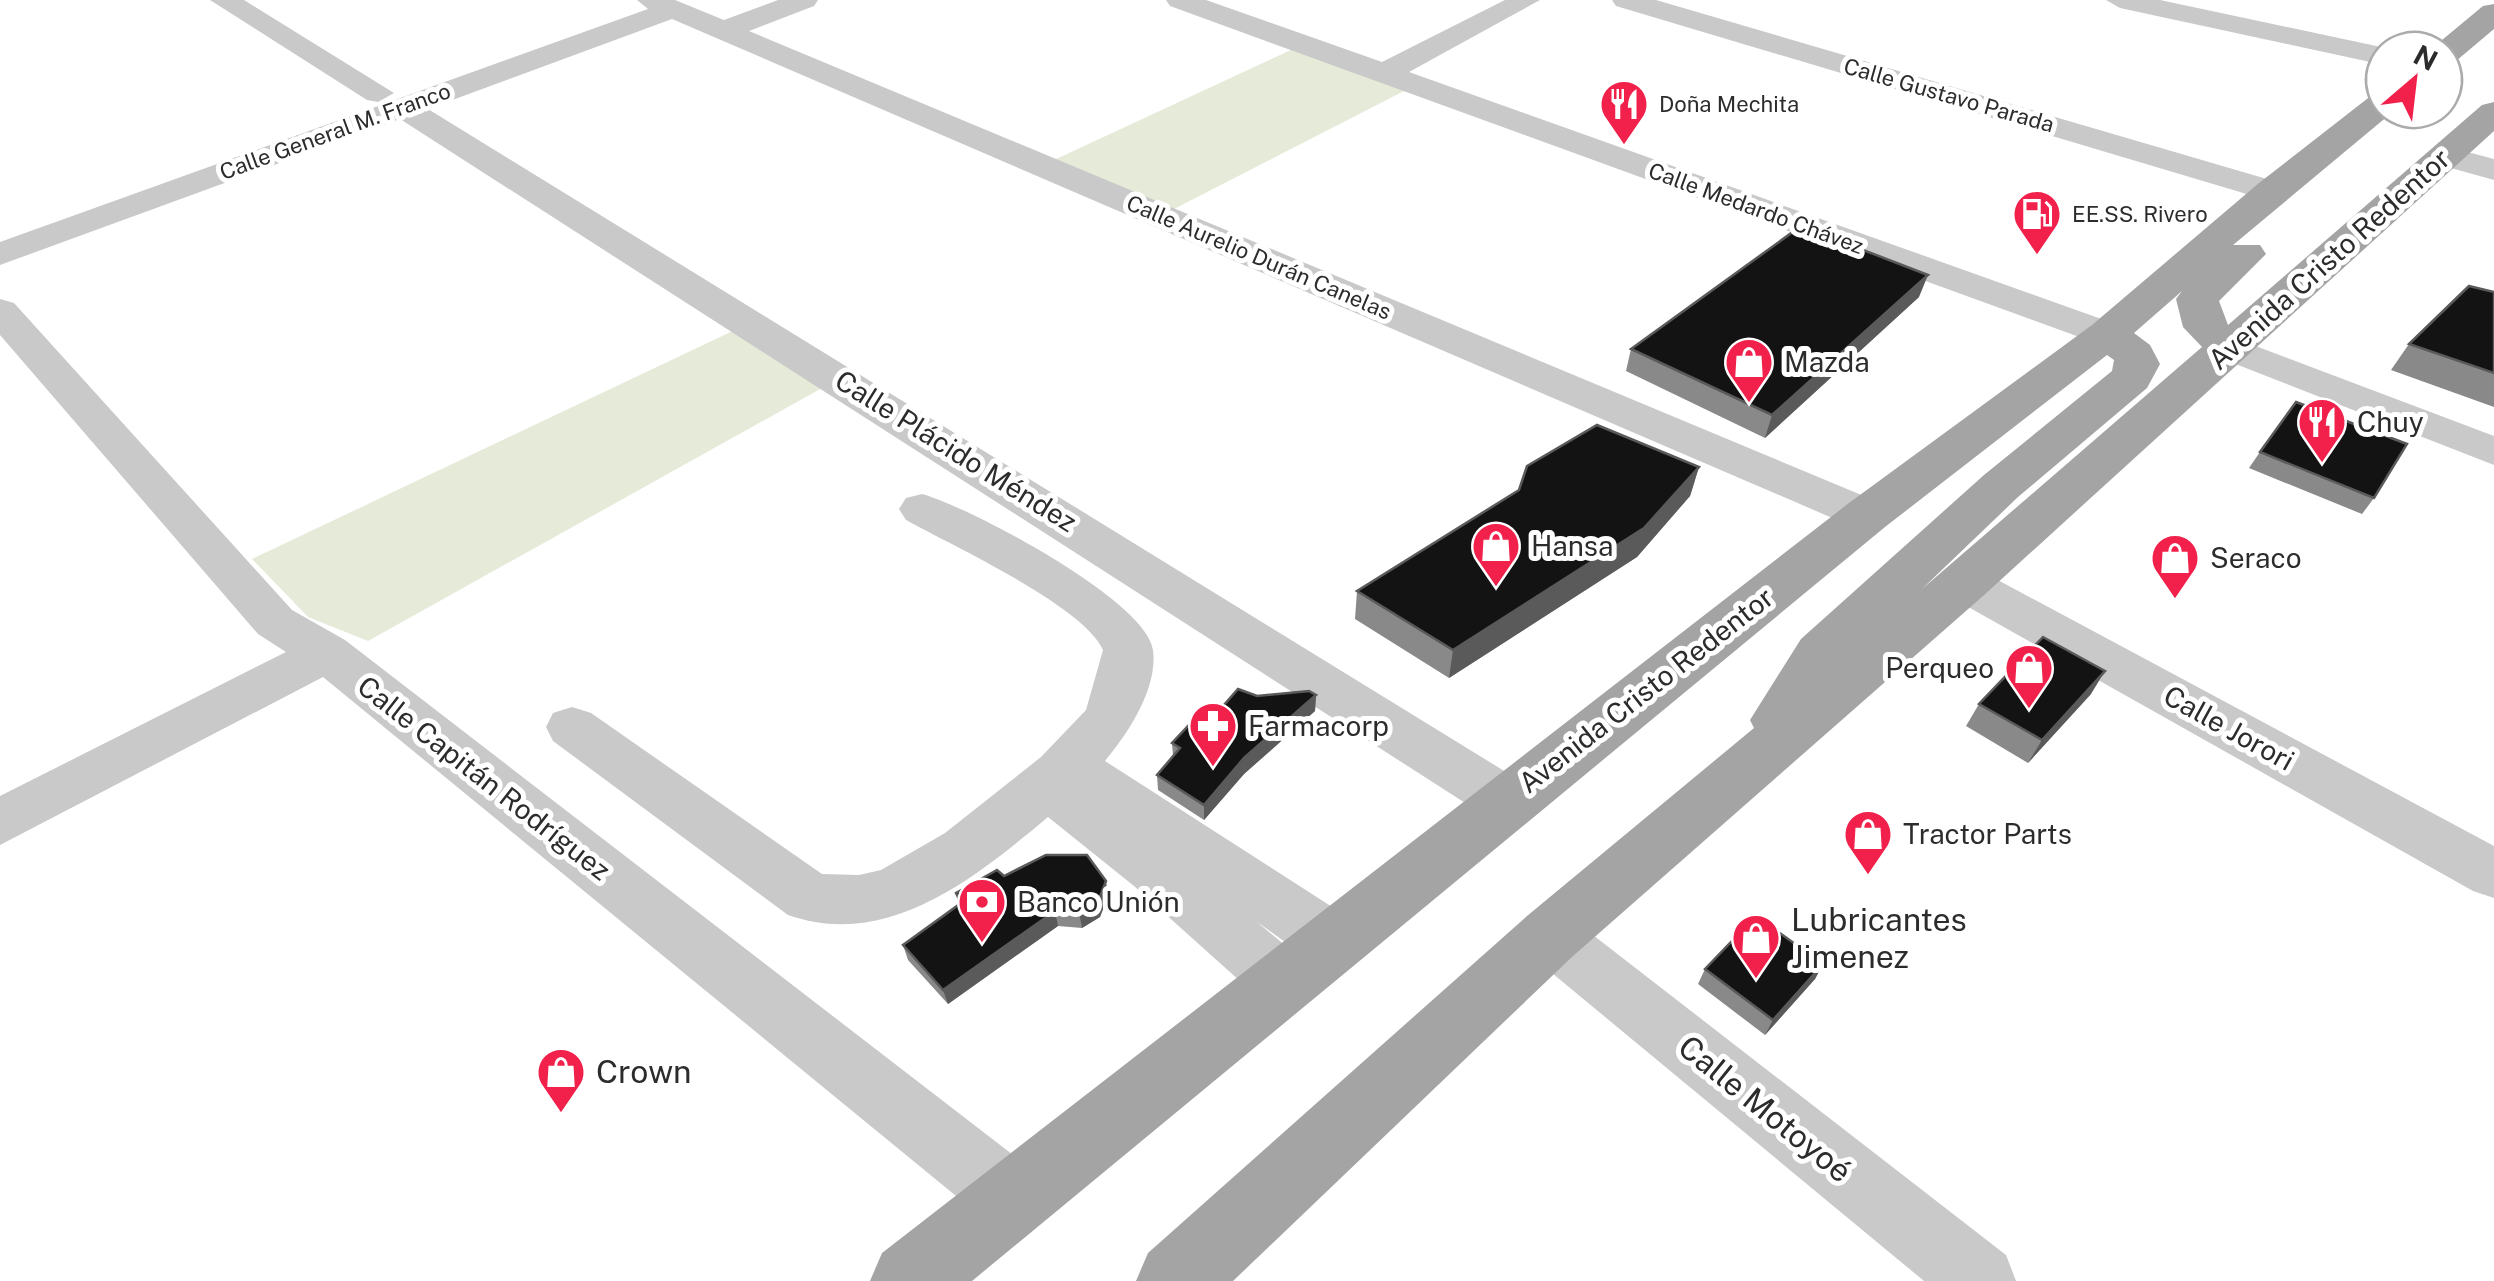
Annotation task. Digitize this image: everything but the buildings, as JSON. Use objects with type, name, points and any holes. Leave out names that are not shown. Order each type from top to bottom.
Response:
[{"type":"main road","points":[[2464,38],[2494,13]]},
{"type":"main road","name":"Avenida Cristo Redentor","points":[[1176,1281],[1550,936],[1964,583],[2241,337],[2470,163],[2494,112]]},
{"type":"main road","name":"Avenida Cristo Redentor","points":[[910,1281],[1866,515],[2107,334],[2272,191],[2364,118]]},
{"type":"main road","points":[[2241,337],[2205,327],[2197,299],[2387,130]]},
{"type":"main road","points":[[1750,765],[1820,653],[2000,486],[2131,378],[2138,364],[2134,354],[2107,334]]},
{"type":"street","name":"Calle Plácido Méndez","points":[[224,0],[1507,800]]},
{"type":"street","points":[[724,30],[804,0]]},
{"type":"street","name":"Calle Medardo Chávez","points":[[1180,0],[2107,334]]},
{"type":"street","points":[[1384,73],[1526,0]]},
{"type":"street","name":"Calle Gustavo Parada","points":[[1626,0],[2272,191]]},
{"type":"street","points":[[2120,0],[2364,52]]},
{"type":"street","name":"Calle General M. Franco","points":[[0,230],[390,100],[655,3]]},
{"type":"street","name":"Calle Aurelio Durán Canelas","points":[[655,3],[1866,515]]},
{"type":"street","name":"Calle General M. Franco","points":[[0,254],[390,100]]},
{"type":"street","name":"Calle Capitán Rodríguez","points":[[0,311],[275,622],[327,653],[1014,1198]]},
{"type":"street","points":[[2241,337],[2340,391],[2494,451]]},
{"type":"street","points":[[572,727],[809,896],[843,903],[879,897],[916,878],[1058,776],[1108,722],[1126,670],[1128,644],[1114,625],[1082,601],[922,509]]},
{"type":"street","name":"Calle Jorori","points":[[1964,583],[2494,874]]},
{"type":"street","points":[[0,822],[327,653]]},
{"type":"street","points":[[1058,776],[1332,940]]},
{"type":"street","points":[[1058,776],[1154,869],[1282,980]]},
{"type":"street","name":"Calle Motoyoé","points":[[1550,936],[1980,1281]]},
{"type":"green space","points":[[1293,49],[1406,90],[1174,209],[1054,160]]},
{"type":"green space","points":[[739,328],[831,383],[368,641],[308,617],[252,559]]},
{"type":"place","name":"Doña Mechita","points":[[1624,146]]},
{"type":"place","name":"EE.SS. Rivero","points":[[2037,256]]},
{"type":"place","name":"Mazda","points":[[1749,404]]},
{"type":"place","name":"Chuy","points":[[2322,464]]},
{"type":"place","name":"Hansa","points":[[1496,588]]},
{"type":"place","name":"Seraco","points":[[2175,600]]},
{"type":"place","name":"Perqueo","points":[[2029,710]]},
{"type":"place","name":"Farmacorp","points":[[1213,768]]},
{"type":"place","name":"Tractor Parts","points":[[1868,876]]},
{"type":"place","name":"Banco Unión","points":[[982,944]]},
{"type":"place","name":"Lubricantes Jimenez","points":[[1756,980]]},
{"type":"place","name":"Crown","points":[[561,1114]]}]
